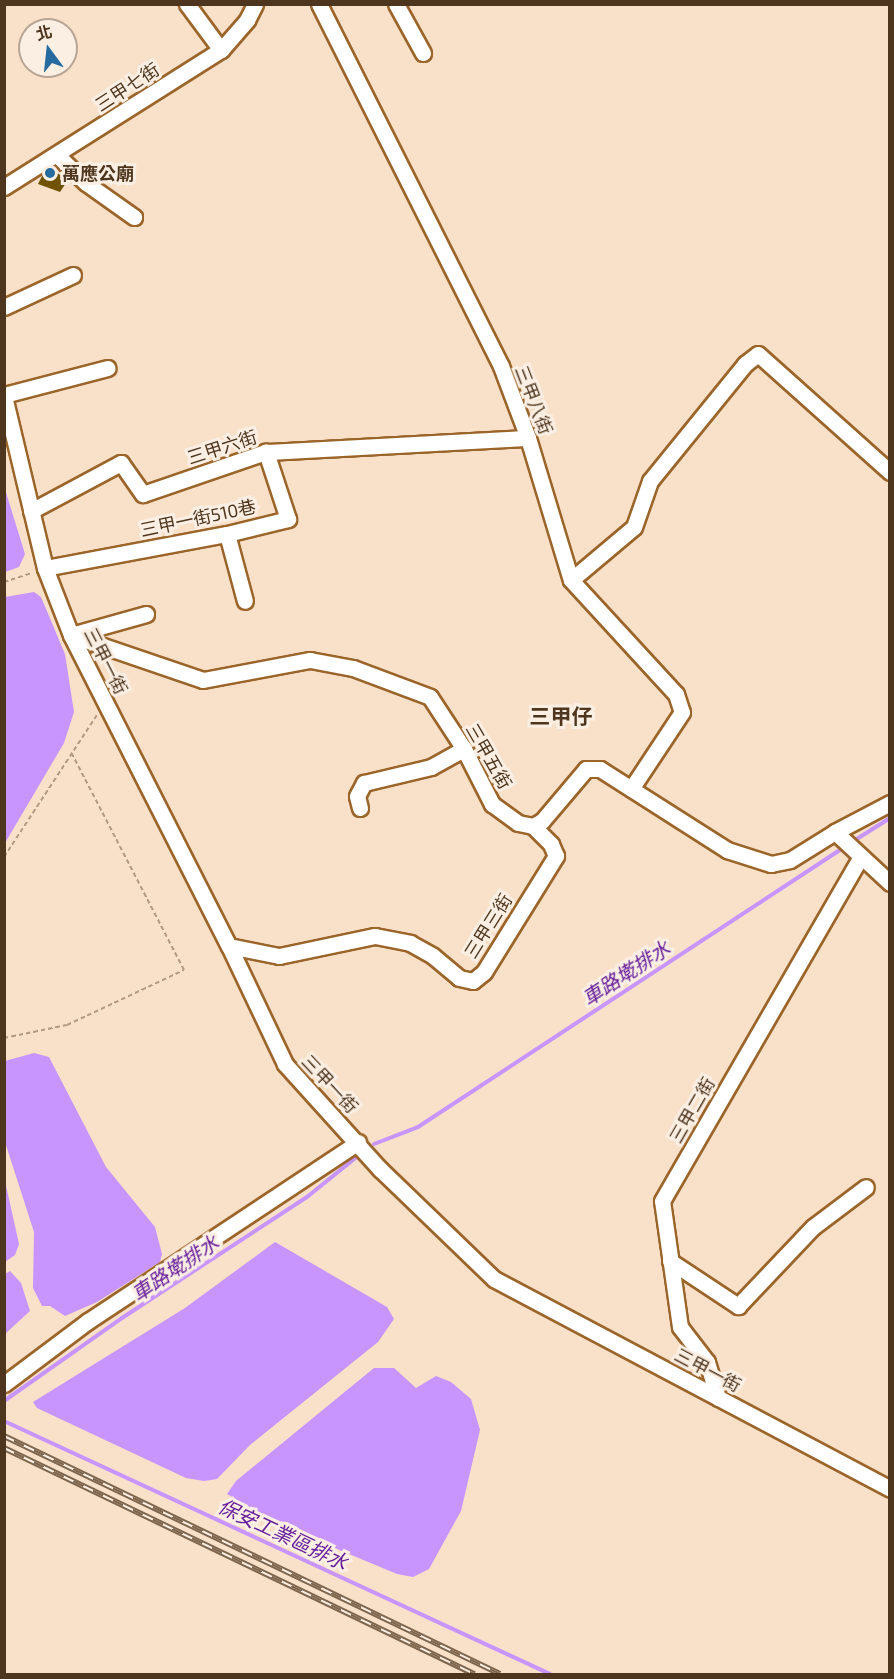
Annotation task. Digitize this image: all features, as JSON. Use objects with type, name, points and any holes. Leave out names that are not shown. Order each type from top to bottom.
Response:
[{"type":"street","points":[[187,4],[221,50]]},
{"type":"street","name":"三甲七街","points":[[4,187],[221,50],[247,20],[255,4]]},
{"type":"street","name":"三甲八街","points":[[319,4],[501,366],[528,438],[571,580],[676,694],[682,712],[631,789]]},
{"type":"street","points":[[396,4],[423,53]]},
{"type":"street","points":[[57,155],[86,183],[134,217]]},
{"type":"street","points":[[4,307],[73,275]]},
{"type":"street","points":[[571,580],[634,527],[650,481],[745,364],[758,354],[890,472]]},
{"type":"street","points":[[4,395],[108,368]]},
{"type":"street","name":"三甲一街","points":[[4,395],[45,568],[71,635],[230,946],[285,1064],[358,1142],[380,1169],[494,1279],[890,1489]]},
{"type":"street","name":"三甲六街","points":[[31,512],[121,463],[143,494],[266,452],[528,438]]},
{"type":"street","name":"三甲一街510巷","points":[[45,568],[227,534],[288,519],[266,452]]},
{"type":"street","points":[[227,534],[245,601]]},
{"type":"street","points":[[71,635],[146,614]]},
{"type":"street","name":"三甲五街","points":[[71,635],[203,680],[310,660],[353,668],[430,698],[464,749],[492,804],[518,823],[533,826]]},
{"type":"street","points":[[360,808],[357,796],[364,783],[431,767],[464,749]]},
{"type":"street","points":[[533,826],[542,821],[586,769],[600,768],[727,850],[771,864],[790,860],[835,832],[890,803]]},
{"type":"street","name":"三甲三街","points":[[230,946],[279,956],[375,936],[410,943],[433,956],[459,978],[473,981],[484,972],[541,876],[556,856],[551,844],[533,826]]},
{"type":"street","points":[[835,832],[890,883]]},
{"type":"street","name":"三甲二街","points":[[718,1398],[707,1362],[680,1328],[662,1201],[861,856]]},
{"type":"street","points":[[4,1384],[88,1321],[358,1142]]},
{"type":"street","points":[[670,1261],[738,1306],[813,1227],[866,1186]]},
{"type":"path","points":[[4,582],[45,568]]},
{"type":"path","points":[[4,857],[105,703]]},
{"type":"path","points":[[4,1038],[67,1025],[184,970],[72,754]]},
{"type":"shaded area","points":[[4,486],[25,554],[19,567],[5,572]]},
{"type":"shaded area","points":[[34,592],[41,597],[65,654],[74,712],[64,743],[5,843],[5,597]]},
{"type":"shaded area","points":[[34,1053],[49,1057],[106,1167],[155,1227],[162,1254],[160,1262],[97,1302],[65,1316],[50,1306],[42,1306],[33,1288],[34,1232],[5,1142],[5,1061]]},
{"type":"shaded area","points":[[5,1181],[19,1244],[15,1255],[5,1262]]},
{"type":"shaded area","points":[[275,1242],[387,1307],[394,1319],[378,1342],[250,1445],[217,1479],[204,1481],[186,1478],[37,1408],[33,1402],[185,1308]]},
{"type":"shaded area","points":[[10,1271],[21,1283],[30,1311],[5,1334],[5,1274]]},
{"type":"shaded area","points":[[374,1368],[394,1368],[416,1388],[436,1376],[451,1382],[471,1399],[480,1430],[461,1511],[429,1569],[413,1577],[397,1574],[313,1539],[295,1526],[278,1523],[227,1494],[236,1481]]},
{"type":"building","name":"萬應公廟","points":[[51,169],[68,180],[60,192],[38,184],[43,174]]},
{"type":"waterway","name":"車路墘排水","points":[[852,842],[890,818]]},
{"type":"waterway","name":"車路墘排水","points":[[374,1144],[418,1127],[846,846]]},
{"type":"waterway","name":"車路墘排水","points":[[4,1401],[122,1318],[307,1197],[359,1155]]},
{"type":"waterway","name":"保安工業區排水","points":[[4,1421],[550,1674]]},
{"type":"railway","points":[[4,1436],[500,1674]]},
{"type":"railway","points":[[4,1448],[474,1674]]},
{"type":"place","name":"萬應公廟","points":[[50,173]]},
{"type":"district","name":"三甲仔","points":[[561,716]]}]
